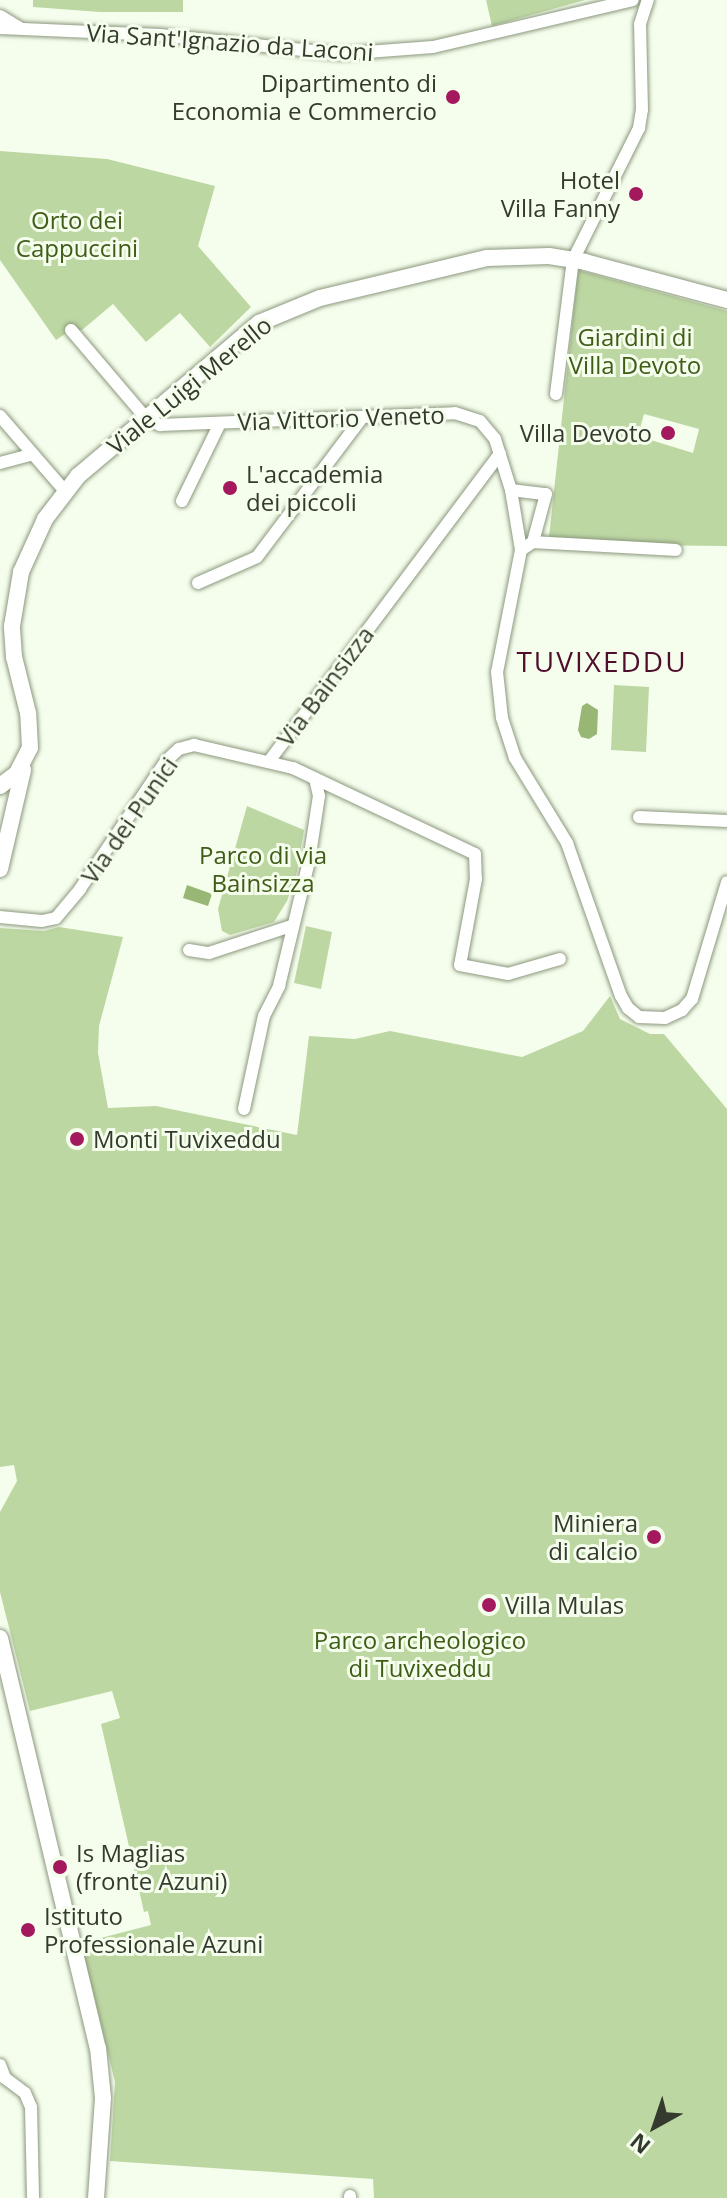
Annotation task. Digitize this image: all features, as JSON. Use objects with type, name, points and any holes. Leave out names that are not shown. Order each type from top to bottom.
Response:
[{"type":"street","points":[[556,394],[573,260],[639,128],[642,110],[640,24],[648,0]]},
{"type":"street","name":"Via Sant'Ignazio da Laconi","points":[[0,28],[160,35],[341,54],[433,47],[630,1],[640,24]]},
{"type":"street","points":[[0,16],[20,28]]},
{"type":"street","name":"Viale Luigi Merello","points":[[6,796],[26,761],[31,737],[6,629],[21,572],[45,519],[65,491],[259,323],[287,309],[487,258],[549,256],[573,260],[727,300]]},
{"type":"street","points":[[71,330],[146,418]]},
{"type":"street","name":"Via Vittorio Veneto","points":[[146,418],[160,425],[455,413],[470,415],[488,429],[500,454],[511,490],[521,550],[497,672],[502,718],[515,758],[567,843],[621,996],[628,1008],[639,1017],[665,1018],[682,1010],[692,999],[727,882]]},
{"type":"street","points":[[0,416],[65,491]]},
{"type":"street","points":[[198,583],[257,557],[361,419]]},
{"type":"street","points":[[182,501],[220,423]]},
{"type":"street","points":[[0,463],[33,454]]},
{"type":"street","name":"Via Bainsizza","points":[[244,1109],[264,1016],[279,986],[309,861],[319,796],[315,778],[270,760],[500,454]]},
{"type":"street","points":[[511,490],[546,494],[533,542]]},
{"type":"street","points":[[521,550],[533,542],[676,550]]},
{"type":"street","name":"Via dei Punici","points":[[0,917],[42,921],[56,918],[68,907],[166,761],[179,749],[194,745],[270,760]]},
{"type":"street","points":[[315,778],[475,854],[476,879],[460,965],[508,974],[560,959]]},
{"type":"street","points":[[0,869],[8,826],[6,796]]},
{"type":"street","points":[[639,817],[727,821]]},
{"type":"street","points":[[189,950],[209,953],[291,926]]},
{"type":"street","points":[[0,1638],[98,2048],[103,2098],[96,2198]]},
{"type":"street","points":[[2,2074],[25,2093],[31,2107],[33,2198]]},
{"type":"green space","points":[[33,0],[183,0],[183,12],[100,12],[33,7]]},
{"type":"green space","points":[[486,0],[585,0],[492,26]]},
{"type":"green space","name":"Orto dei Cappuccini","points":[[0,151],[107,159],[215,186],[198,246],[251,307],[210,347],[180,313],[146,342],[113,304],[82,330],[71,330],[56,340],[0,260]]},
{"type":"green space","name":"Giardini di Villa Devoto","points":[[578,270],[727,311],[727,546],[623,545],[549,537]],"holes":[[[644,414],[699,429],[693,453],[638,436]]]},
{"type":"green space","points":[[614,685],[649,687],[646,752],[611,750]]},
{"type":"green space","name":"Parco di via Bainsizza","points":[[247,806],[304,830],[297,872],[287,901],[274,922],[230,935],[222,931],[218,909]]},
{"type":"green space","points":[[306,926],[332,932],[321,989],[294,983]]},
{"type":"green space","name":"Parco archeologico di Tuvixeddu","points":[[59,927],[123,937],[99,1026],[98,1053],[108,1108],[156,1106],[297,1135],[309,1036],[355,1039],[390,1031],[522,1057],[583,1031],[610,996],[620,1019],[650,1034],[664,1034],[727,1109],[727,2198],[374,2198],[373,2179],[110,2161],[115,2082],[82,1947],[93,1944],[93,1940],[151,1925],[148,1911],[144,1912],[101,1724],[120,1718],[112,1691],[30,1711],[0,1592],[0,1512],[17,1481],[14,1465],[0,1467],[0,928],[44,931]]},
{"type":"shaded area","points":[[587,703],[598,710],[597,734],[589,739],[581,737],[578,730],[582,706]]},
{"type":"shaded area","points":[[187,885],[212,894],[208,906],[183,898]]},
{"type":"place","name":"Dipartimento di Economia e Commercio","points":[[453,97]]},
{"type":"place","name":"Hotel Villa Fanny","points":[[636,194]]},
{"type":"place","name":"Villa Devoto","points":[[668,433]]},
{"type":"place","name":"L'accademia dei piccoli","points":[[230,488]]},
{"type":"place","name":"Monti Tuvixeddu","points":[[77,1139]]},
{"type":"place","name":"Miniera di calcio","points":[[654,1537]]},
{"type":"place","name":"Villa Mulas","points":[[489,1605]]},
{"type":"place","name":"Is Maglias (fronte Azuni)","points":[[60,1867]]},
{"type":"place","name":"Istituto Professionale Azuni","points":[[28,1930]]},
{"type":"district","name":"TUVIXEDDU","points":[[602,661]]}]
